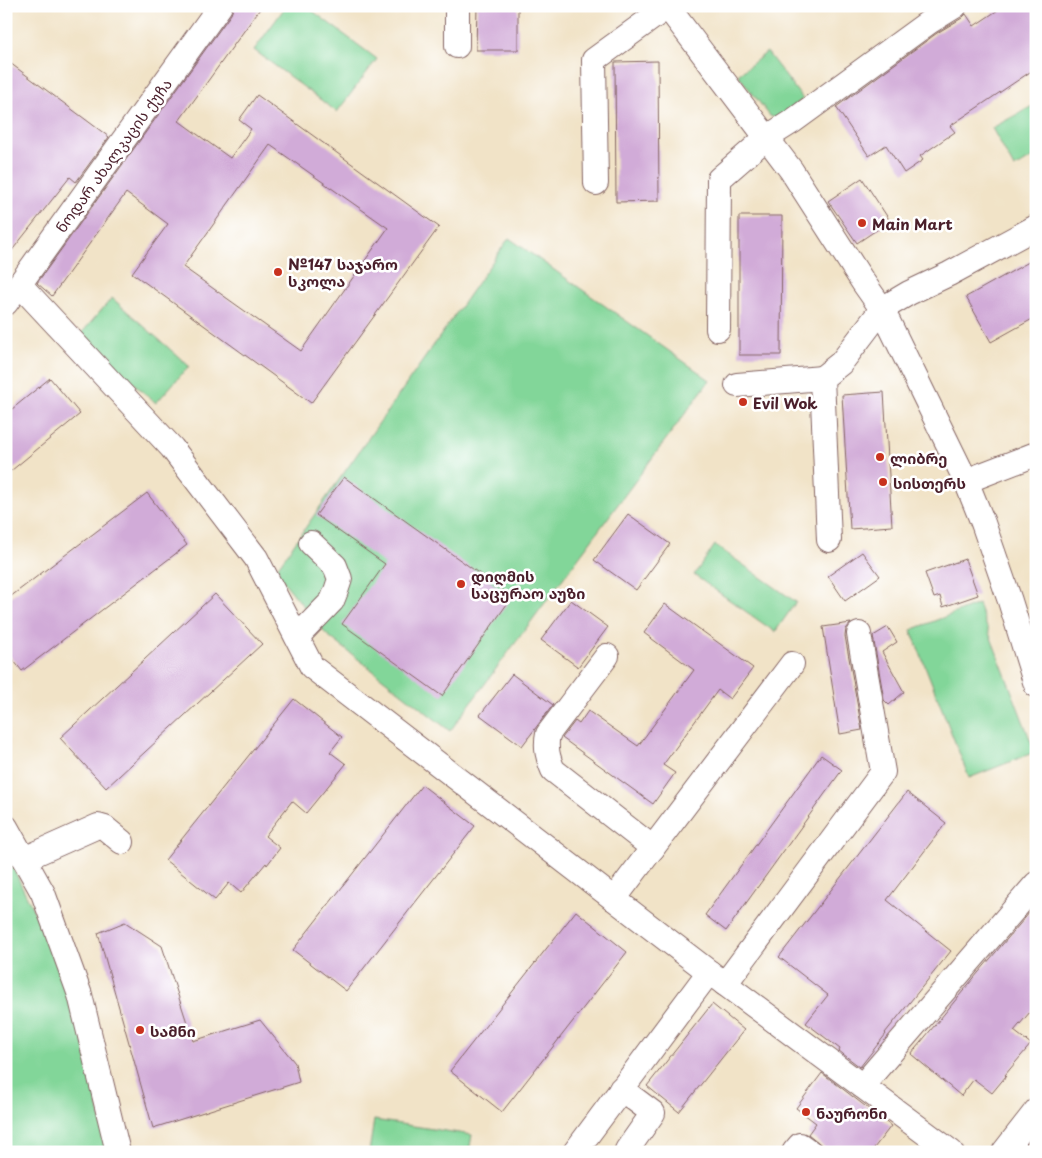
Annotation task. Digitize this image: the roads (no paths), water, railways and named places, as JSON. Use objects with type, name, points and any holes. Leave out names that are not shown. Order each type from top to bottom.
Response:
[{"type":"street","name":"ნოდარ ახალკაცის ქუჩა","points":[[13,294],[220,6]]},
{"type":"street","points":[[456,46],[457,6]]},
{"type":"street","points":[[596,183],[594,60],[667,6],[791,170],[882,309],[966,481],[984,523],[1036,685]]},
{"type":"street","points":[[718,329],[718,179],[766,138],[793,121],[929,22],[955,6]]},
{"type":"street","points":[[737,385],[822,378],[841,364],[882,309],[909,293],[1036,228]]},
{"type":"street","points":[[13,294],[172,448],[256,558],[312,667],[717,978],[951,1152]]},
{"type":"street","points":[[822,378],[829,540]]},
{"type":"street","points":[[966,481],[1036,454]]},
{"type":"street","points":[[297,637],[332,602],[340,579],[335,566],[311,544]]},
{"type":"street","points":[[575,1152],[621,1089],[717,978],[882,772],[859,634]]},
{"type":"street","points":[[607,656],[548,734],[546,743],[547,753],[553,770],[653,848]]},
{"type":"street","points":[[614,899],[792,664]]},
{"type":"street","points":[[6,826],[43,893],[80,995],[118,1152]]},
{"type":"street","points":[[24,859],[98,826],[105,828],[122,842]]},
{"type":"street","points":[[862,1086],[1036,884]]},
{"type":"street","points":[[621,1089],[653,1112],[628,1150]]},
{"type":"street","points":[[1004,1152],[1036,1111]]},
{"type":"street","points":[[794,1152],[800,1145],[810,1152]]},
{"type":"place","name":"Main Mart","points":[[862,223]]},
{"type":"place","name":"№147 საჯარო სკოლა","points":[[278,272]]},
{"type":"place","name":"Evil Wok","points":[[743,402]]},
{"type":"place","name":"ლიბრე","points":[[880,457]]},
{"type":"place","name":"სისთერს","points":[[883,482]]},
{"type":"place","name":"დიღმის საცურაო აუზი","points":[[461,584]]},
{"type":"place","name":"სამნი","points":[[140,1030]]},
{"type":"place","name":"ნაურონი","points":[[806,1112]]}]
